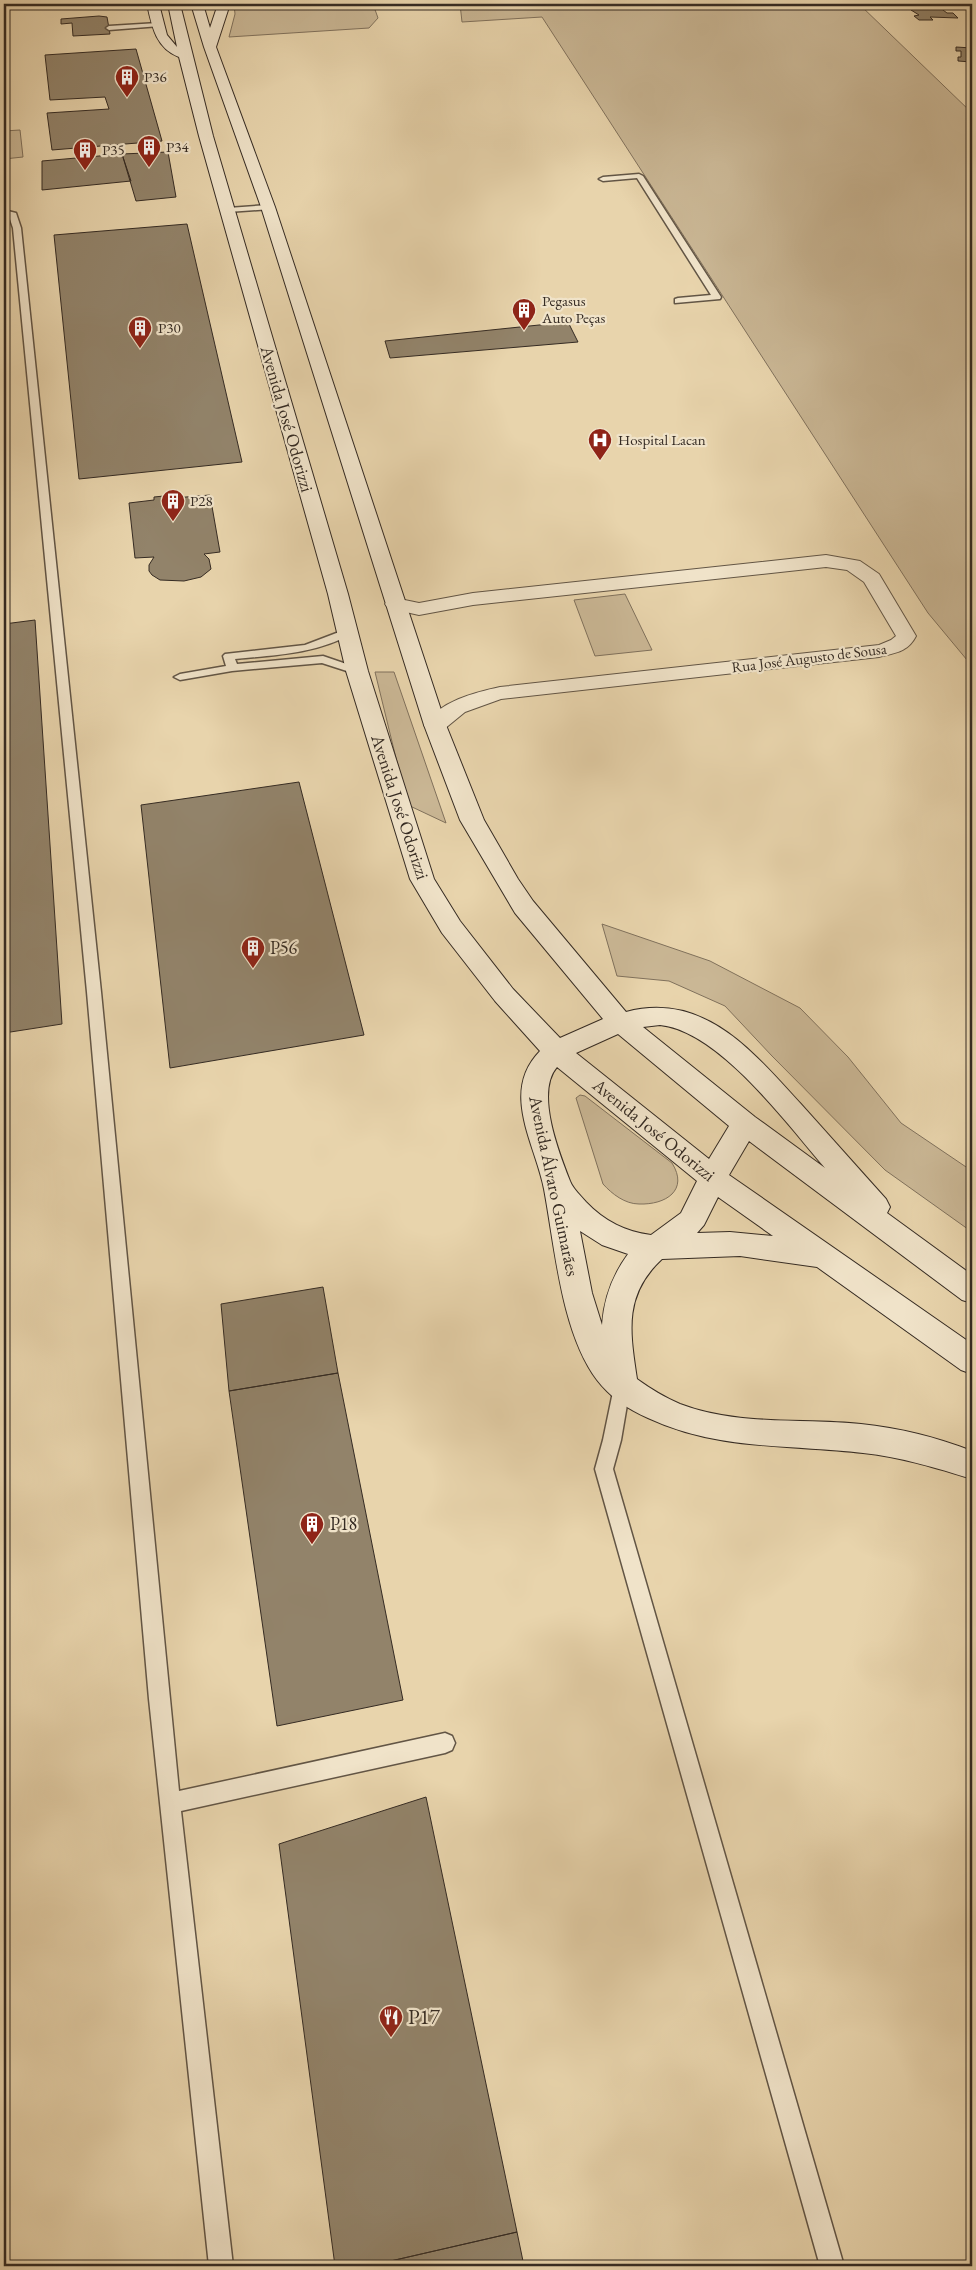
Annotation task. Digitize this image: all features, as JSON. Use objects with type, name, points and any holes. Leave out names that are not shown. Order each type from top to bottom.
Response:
[{"type":"main road","points":[[153,4],[164,42],[174,52],[185,55]]},
{"type":"main road","points":[[210,47],[223,7],[221,4]]},
{"type":"main road","points":[[198,7],[210,47],[268,207],[435,725],[472,820],[518,899],[620,1022],[745,1124],[972,1291]]},
{"type":"main road","name":"Avenida José Odorizzi","points":[[175,8],[185,55],[357,671],[424,885],[451,927],[504,995],[557,1052],[713,1178],[972,1361]]},
{"type":"main road","name":"Rua José Augusto de Sousa","points":[[395,604],[419,609],[473,599],[826,561],[853,565],[872,578],[906,636],[904,642],[879,651],[500,693],[468,701],[450,711],[435,725]]},
{"type":"main road","name":"Avenida Álvaro Guimarães","points":[[912,1248],[783,1102],[733,1050],[700,1028],[674,1018],[658,1015],[620,1022],[557,1052],[540,1070],[533,1088],[542,1140],[557,1184],[572,1270],[594,1344],[611,1376],[622,1387],[650,1404],[676,1416],[707,1426],[741,1432],[848,1437],[885,1442],[928,1451],[972,1465]]},
{"type":"main road","points":[[622,1387],[615,1319],[618,1303],[629,1278],[640,1260],[654,1247],[675,1235],[691,1220],[745,1124]]},
{"type":"main road","points":[[557,1184],[569,1205],[584,1220],[600,1231],[621,1239],[654,1247],[740,1244],[777,1248],[825,1258]]},
{"type":"lane","points":[[109,28],[158,24]]},
{"type":"lane","points":[[604,179],[639,176],[716,297],[678,301]]},
{"type":"lane","points":[[4,204],[4,212],[14,215],[18,228],[93,982],[158,1689],[221,2266]]},
{"type":"lane","points":[[228,210],[268,207]]},
{"type":"lane","points":[[232,668],[229,656],[318,646],[337,639],[347,632]]},
{"type":"lane","points":[[318,646],[323,659]]},
{"type":"lane","points":[[180,677],[232,668],[323,659],[357,671]]},
{"type":"lane","points":[[622,1387],[612,1440],[604,1469],[832,2266]]},
{"type":"lane","points":[[171,1803],[446,1743]]},
{"type":"shaded area","points":[[234,4],[373,4],[378,18],[369,28],[229,37],[235,14]]},
{"type":"shaded area","points":[[460,4],[859,4],[972,113],[972,666],[928,613],[542,17],[462,22]]},
{"type":"shaded area","points":[[20,130],[23,157],[4,159],[4,131]]},
{"type":"shaded area","points":[[625,594],[652,650],[595,656],[574,600]]},
{"type":"shaded area","points":[[375,672],[394,672],[446,823],[410,806]]},
{"type":"shaded area","points":[[602,924],[710,961],[800,1008],[848,1057],[901,1123],[972,1171],[972,1232],[885,1170],[725,1006],[669,981],[617,976]]},
{"type":"shaded area","points":[[580,1095],[585,1096],[672,1163],[677,1173],[678,1181],[672,1194],[658,1202],[634,1204],[619,1198],[603,1184],[576,1098]]},
{"type":"building","points":[[900,4],[935,4],[947,13],[953,13],[958,18],[930,17],[933,20],[919,20],[914,16],[919,15],[911,10],[915,9],[910,5]]},
{"type":"building","points":[[107,17],[110,34],[73,36],[72,23],[61,24],[61,19]]},
{"type":"building","points":[[956,47],[972,48],[972,62],[958,61],[958,57],[961,57],[961,51],[956,51]]},
{"type":"building","name":"P36","points":[[136,49],[162,141],[52,150],[47,113],[109,109],[105,97],[50,100],[45,55]]},
{"type":"building","name":"P34","points":[[168,152],[176,197],[136,201],[122,154]]},
{"type":"building","name":"P35","points":[[122,154],[131,181],[42,190],[42,161]]},
{"type":"building","name":"P30","points":[[187,224],[242,462],[79,479],[54,235]]},
{"type":"building","name":"Pegasus Auto Peças","points":[[568,322],[578,342],[390,358],[385,341]]},
{"type":"building","points":[[4,420],[9,582],[4,582]]},
{"type":"building","name":"P28","points":[[174,495],[174,498],[210,495],[220,552],[204,554],[209,559],[211,569],[201,577],[184,581],[160,580],[149,571],[149,565],[154,557],[135,558],[129,503],[154,500],[154,497]]},
{"type":"building","points":[[35,620],[62,1024],[4,1033],[4,624]]},
{"type":"building","name":"P56","points":[[299,782],[364,1035],[170,1068],[141,805]]},
{"type":"building","points":[[323,1287],[338,1373],[229,1391],[221,1304]]},
{"type":"building","name":"P18","points":[[338,1373],[403,1700],[277,1726],[229,1391]]},
{"type":"building","name":"P17","points":[[426,1797],[517,2232],[369,2266],[335,2266],[279,1844]]},
{"type":"building","points":[[517,2232],[524,2266],[369,2266]]},
{"type":"place","name":"P36","points":[[127,98]]},
{"type":"place","name":"P34","points":[[149,168]]},
{"type":"place","name":"P35","points":[[85,171]]},
{"type":"place","name":"Pegasus Auto Peças","points":[[524,331]]},
{"type":"place","name":"P30","points":[[140,349]]},
{"type":"place","name":"Hospital Lacan","points":[[600,461]]},
{"type":"place","name":"P28","points":[[173,522]]},
{"type":"place","name":"P56","points":[[253,969]]},
{"type":"place","name":"P18","points":[[312,1545]]},
{"type":"place","name":"P17","points":[[391,2038]]}]
